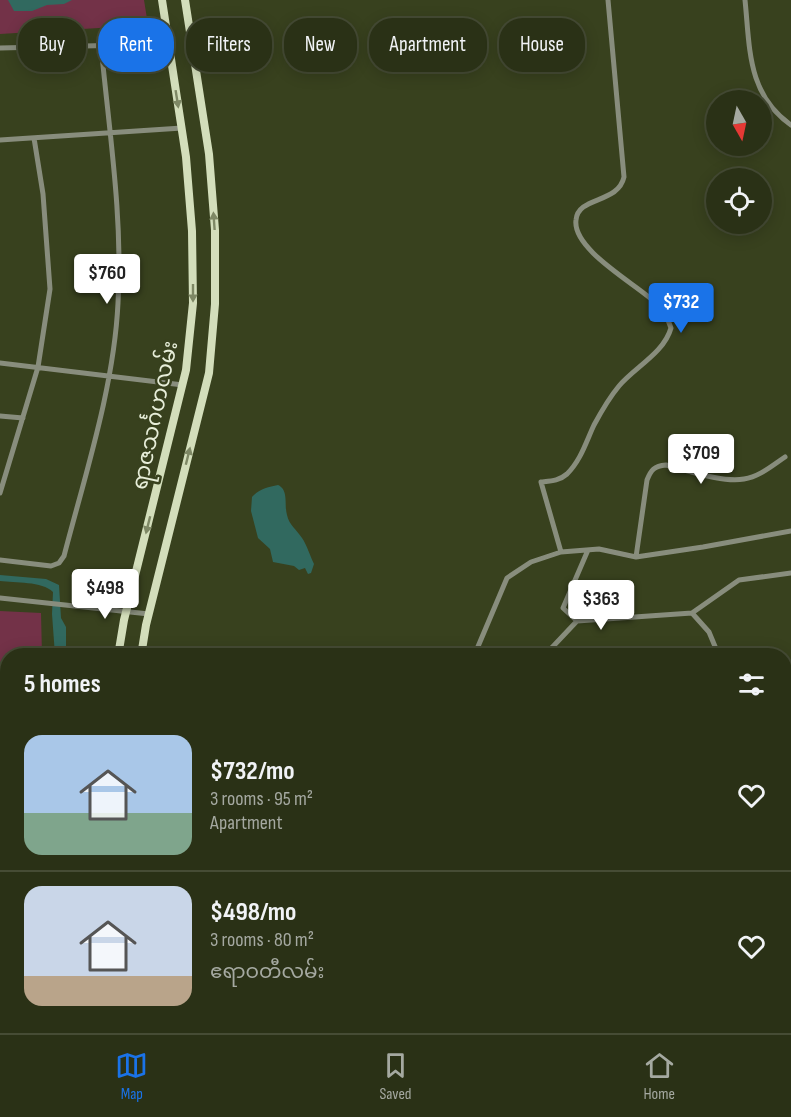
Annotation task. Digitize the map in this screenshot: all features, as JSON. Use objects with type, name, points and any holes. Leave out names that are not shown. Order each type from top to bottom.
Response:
[{"type":"main road","name":"ရာဇသင်္ဂဟလမ်း","points":[[162,0],[164,18]]},
{"type":"main road","name":"ရာဇသင်္ဂဟလမ်း","points":[[143,648],[209,374],[215,304],[215,230],[209,154],[184,0]]},
{"type":"main road","name":"ရာဇသင်္ဂဟလမ်း","points":[[119,648],[126,611],[183,385],[193,303],[192,231],[186,157],[173,72]]},
{"type":"street","points":[[561,552],[541,482],[556,481],[565,476],[573,467],[605,405],[620,386],[666,342],[671,328],[667,316],[658,305],[589,248],[578,234],[575,223],[577,213],[582,206],[601,200],[615,192],[622,184],[624,177],[608,0]]},
{"type":"street","points":[[745,0],[756,84],[768,104],[791,125]]},
{"type":"street","points":[[0,48],[98,45]]},
{"type":"street","points":[[0,560],[51,566],[59,563],[64,556],[109,376],[118,304],[119,213],[103,72]]},
{"type":"street","points":[[0,140],[182,128]]},
{"type":"street","points":[[1,488],[38,367],[50,289],[43,194],[34,138]]},
{"type":"street","points":[[0,363],[183,385]]},
{"type":"street","points":[[0,416],[23,418]]},
{"type":"street","points":[[636,557],[647,480],[652,470],[666,465],[721,478],[744,479],[754,476],[785,457]]},
{"type":"street","points":[[477,648],[507,578],[531,562],[561,552],[599,549],[636,557],[791,531]]},
{"type":"street","points":[[577,621],[564,608],[588,550]]},
{"type":"street","points":[[552,648],[577,621],[692,614],[739,580],[791,573]]},
{"type":"street","points":[[0,598],[149,614]]},
{"type":"street","points":[[692,614],[709,632],[716,648]]},
{"type":"shaded area","points":[[0,0],[144,0],[147,18],[98,18],[98,28],[86,29],[86,18],[18,18],[18,33],[0,34]]},
{"type":"shaded area","points":[[0,611],[41,613],[42,648],[0,648]]},
{"type":"water","points":[[8,0],[72,0],[64,4],[47,5],[32,11],[14,11]]},
{"type":"water","points":[[278,485],[284,490],[288,519],[304,541],[314,564],[311,573],[308,574],[305,568],[299,570],[294,566],[273,562],[270,549],[258,538],[251,511],[252,497],[261,490]]},
{"type":"water","points":[[0,575],[46,579],[59,585],[61,618],[66,627],[66,648],[54,648],[53,592],[35,584],[0,581]]}]
